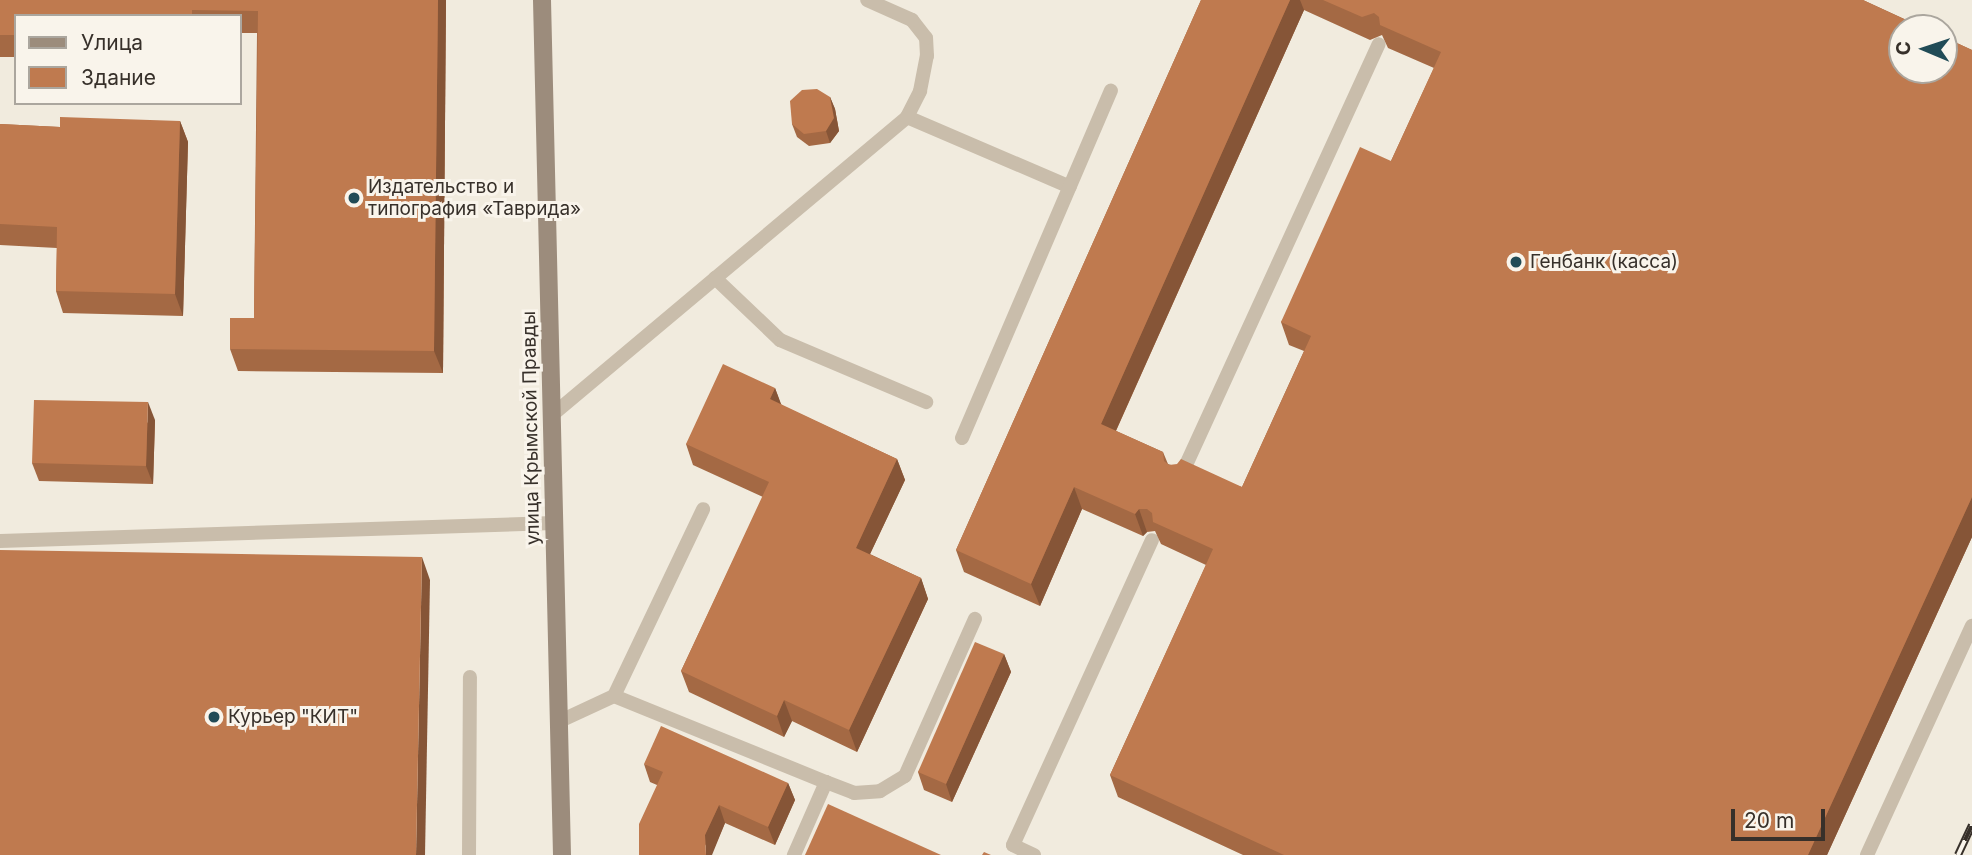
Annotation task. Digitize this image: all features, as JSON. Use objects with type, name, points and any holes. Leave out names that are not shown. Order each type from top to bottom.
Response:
[{"type":"street","name":"улица Крымской Правды","points":[[542,0],[562,855]]},
{"type":"lane","points":[[551,416],[907,117],[920,91],[928,56],[926,38],[912,20],[867,0]]},
{"type":"lane","points":[[1180,478],[1379,44]]},
{"type":"lane","points":[[962,438],[1111,91]]},
{"type":"lane","points":[[907,117],[1070,187]]},
{"type":"lane","points":[[715,278],[780,340],[926,402]]},
{"type":"lane","points":[[558,722],[614,696],[703,509]]},
{"type":"lane","points":[[0,541],[554,523]]},
{"type":"lane","points":[[1034,855],[1013,845],[1152,540]]},
{"type":"lane","points":[[614,696],[854,793],[880,791],[905,776],[975,619]]},
{"type":"lane","points":[[1867,855],[1972,626]]},
{"type":"lane","points":[[469,855],[470,677]]},
{"type":"lane","points":[[794,855],[826,782]]},
{"type":"building","name":"Издательство и типография «Таврида»","points":[[0,0],[438,0],[434,351],[230,349],[230,318],[254,318],[258,11],[192,10],[192,14],[14,14],[14,35],[0,35]]},
{"type":"building","points":[[1201,0],[1290,0],[1101,424],[1163,452],[1164,461],[1169,465],[1177,464],[1181,459],[1242,487],[1311,336],[1281,322],[1360,147],[1391,161],[1441,52],[1380,25],[1379,17],[1374,13],[1362,17],[1323,0],[1863,0],[1893,14],[1888,14],[1888,84],[1958,84],[1958,44],[1972,50],[1972,497],[1808,855],[1284,855],[1110,775],[1213,549],[1153,522],[1152,513],[1147,509],[1139,509],[1135,514],[1074,487],[1031,584],[956,550]]},
{"type":"building","points":[[817,89],[830,97],[834,118],[826,131],[804,134],[792,124],[790,101],[802,90]]},
{"type":"building","points":[[60,117],[180,121],[175,294],[56,291],[57,227],[0,224],[0,124],[60,127]]},
{"type":"building","points":[[723,364],[775,388],[770,399],[897,459],[856,548],[921,578],[849,730],[784,700],[777,716],[681,671],[769,482],[686,444]]},
{"type":"building","points":[[34,400],[148,402],[146,466],[32,463]]},
{"type":"building","name":"Курьер \"КИТ\"","points":[[0,550],[422,557],[416,855],[0,855]]},
{"type":"building","points":[[975,642],[1004,654],[946,784],[918,772]]},
{"type":"building","points":[[661,726],[788,783],[768,827],[719,805],[705,835],[706,855],[639,855],[639,824],[663,772],[644,764]]},
{"type":"building","points":[[828,804],[941,855],[805,855]]},
{"type":"railway","points":[[1958,855],[1972,825]]},
{"type":"place","name":"Издательство и типография «Таврида»","points":[[354,198]]},
{"type":"place","name":"Генбанк (касса)","points":[[1516,262]]},
{"type":"place","name":"Курьер \"КИТ\"","points":[[214,717]]}]
